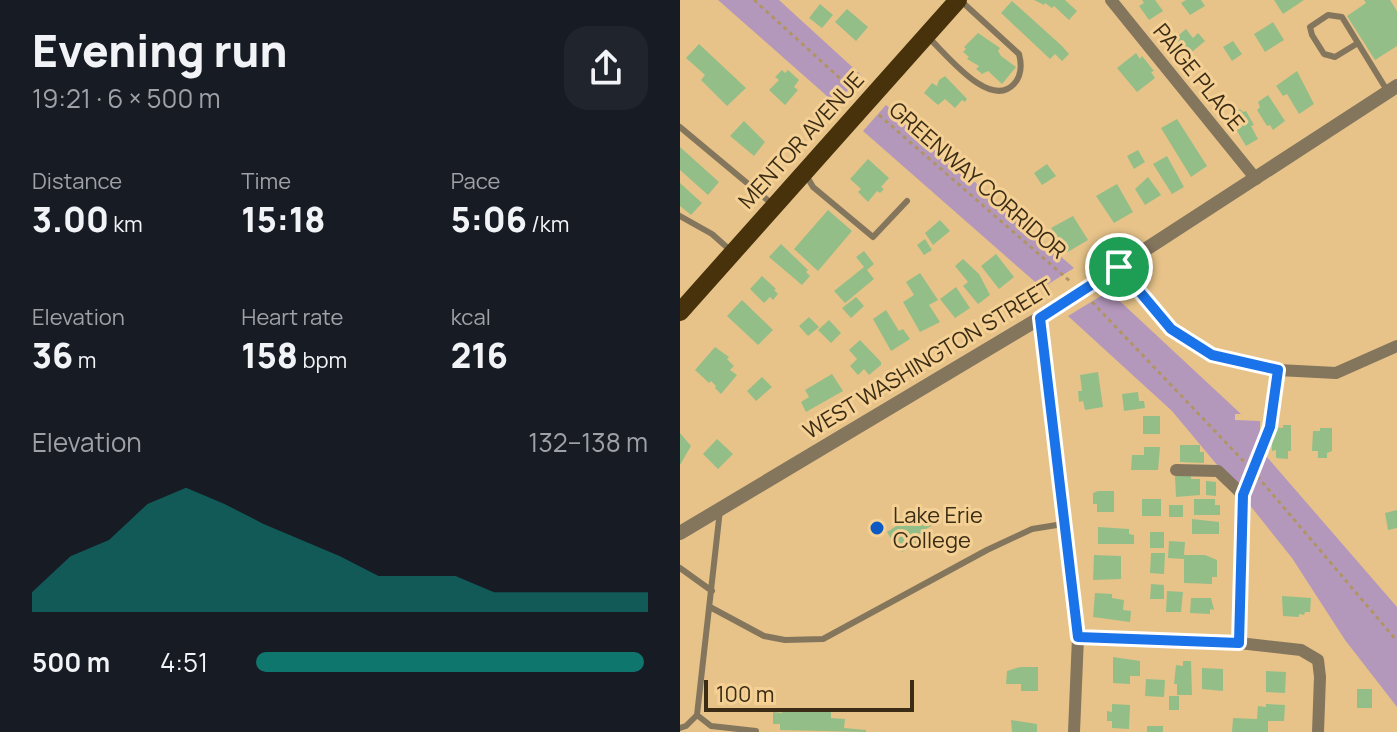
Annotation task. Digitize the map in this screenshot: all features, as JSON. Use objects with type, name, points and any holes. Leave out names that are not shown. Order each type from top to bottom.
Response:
[{"type":"main road","name":"MENTOR AVENUE","points":[[680,311],[959,0]]},
{"type":"street","name":"PAIGE PLACE","points":[[1111,0],[1256,179]]},
{"type":"street","name":"WEST WASHINGTON STREET","points":[[680,533],[1040,318],[1392,89]]},
{"type":"street","points":[[1119,267],[1171,329],[1212,355],[1278,370],[1336,373],[1397,346]]},
{"type":"street","points":[[1040,318],[1078,637],[1074,732]]},
{"type":"street","points":[[1270,427],[1278,370]]},
{"type":"street","points":[[1176,470],[1218,471],[1243,495],[1239,643]]},
{"type":"street","points":[[1078,637],[1239,643],[1301,650],[1318,660],[1318,732]]},
{"type":"lane","points":[[927,36],[980,85],[994,93],[1007,90],[1016,82],[1022,71],[1019,54],[959,0]]},
{"type":"lane","points":[[1358,43],[1335,57],[1324,54],[1310,27],[1328,15],[1342,17],[1392,89]]},
{"type":"lane","points":[[680,127],[774,205]]},
{"type":"lane","points":[[804,172],[813,187],[873,237],[907,201]]},
{"type":"lane","points":[[680,216],[712,234],[733,252]]},
{"type":"lane","points":[[680,728],[697,715],[720,510]]},
{"type":"lane","points":[[710,607],[764,636],[785,640],[823,639],[1009,540],[1032,529],[1063,524]]},
{"type":"lane","points":[[680,568],[712,591]]},
{"type":"lane","points":[[697,715],[711,726],[756,731]]},
{"type":"path","name":"GREENWAY CORRIDOR","points":[[754,0],[866,103],[1082,291],[1252,470],[1397,641]]},
{"type":"path","points":[[1243,495],[1270,427]]},
{"type":"shaded area","points":[[718,0],[779,0],[861,75],[836,104]]},
{"type":"shaded area","points":[[886,105],[1074,268],[1042,288],[863,131]]},
{"type":"shaded area","points":[[1109,291],[1241,414],[1235,414],[1235,420],[1260,421],[1260,449],[1397,607],[1397,707],[1345,640],[1292,558],[1172,411],[1068,316]]},
{"type":"building","points":[[1034,0],[1065,0],[1077,11],[1069,20],[1054,6],[1052,8]]},
{"type":"building","points":[[1142,0],[1155,0],[1163,11],[1149,20],[1139,6],[1144,3]]},
{"type":"building","points":[[1201,0],[1205,6],[1190,15],[1181,3]]},
{"type":"building","points":[[1274,0],[1304,0],[1283,14]]},
{"type":"building","points":[[1364,0],[1390,0],[1397,11],[1397,46],[1375,60],[1347,16],[1366,3]]},
{"type":"building","points":[[1012,1],[1069,54],[1062,61],[1055,54],[1050,59],[1001,13]]},
{"type":"building","points":[[820,4],[833,15],[822,28],[809,18]]},
{"type":"building","points":[[847,9],[868,27],[856,41],[835,22]]},
{"type":"building","points":[[1273,22],[1284,40],[1265,52],[1254,34]]},
{"type":"building","points":[[1186,29],[1193,38],[1198,33],[1205,41],[1187,56],[1173,40]]},
{"type":"building","points":[[978,33],[1000,48],[1001,56],[1016,67],[1002,84],[988,71],[982,74],[976,69],[979,66],[967,59],[969,57],[963,52]]},
{"type":"building","points":[[1233,41],[1242,54],[1232,61],[1223,47]]},
{"type":"building","points":[[699,44],[746,88],[727,106],[701,80],[705,75],[686,58]]},
{"type":"building","points":[[1136,53],[1154,71],[1151,72],[1155,78],[1137,92],[1117,68]]},
{"type":"building","points":[[782,70],[785,73],[788,70],[799,80],[794,87],[798,90],[785,105],[769,90],[779,80],[775,77]]},
{"type":"building","points":[[1297,71],[1314,104],[1299,114],[1287,94],[1283,96],[1276,86]]},
{"type":"building","points":[[945,76],[967,99],[955,108],[945,99],[938,105],[924,93],[932,83],[937,86]]},
{"type":"building","points":[[1268,95],[1285,121],[1273,130],[1257,110],[1260,107],[1258,102]]},
{"type":"building","points":[[1240,109],[1246,111],[1258,139],[1246,146],[1228,116]]},
{"type":"building","points":[[1177,119],[1207,166],[1191,177],[1161,128]]},
{"type":"building","points":[[744,121],[765,142],[754,156],[730,136]]},
{"type":"building","points":[[680,147],[719,182],[708,195],[680,170]]},
{"type":"building","points":[[1138,150],[1145,162],[1134,169],[1127,156]]},
{"type":"building","points":[[1167,156],[1184,187],[1172,194],[1153,164]]},
{"type":"building","points":[[868,159],[889,178],[881,187],[884,189],[880,193],[877,191],[868,202],[858,192],[861,189],[850,179]]},
{"type":"building","points":[[1047,164],[1056,176],[1042,185],[1034,173]]},
{"type":"building","points":[[1148,177],[1161,195],[1145,205],[1135,189]]},
{"type":"building","points":[[680,183],[702,203],[691,215],[680,206]]},
{"type":"building","points":[[1117,184],[1133,212],[1114,223],[1096,196]]},
{"type":"building","points":[[828,210],[852,231],[818,271],[794,249]]},
{"type":"building","points":[[1073,216],[1088,240],[1066,253],[1051,228]]},
{"type":"building","points":[[940,220],[950,231],[933,245],[925,233]]},
{"type":"building","points":[[925,239],[932,250],[924,255],[917,245]]},
{"type":"building","points":[[781,244],[808,270],[806,272],[810,276],[802,285],[769,257]]},
{"type":"building","points":[[864,251],[874,264],[867,270],[874,279],[845,303],[834,291],[864,267],[856,257]]},
{"type":"building","points":[[996,254],[1014,277],[999,289],[981,266]]},
{"type":"building","points":[[963,259],[979,274],[990,295],[978,304],[963,286],[968,282],[955,266]]},
{"type":"building","points":[[920,273],[938,300],[929,305],[940,322],[920,332],[903,302],[914,295],[906,282]]},
{"type":"building","points":[[762,276],[778,294],[764,303],[750,289]]},
{"type":"building","points":[[956,287],[970,308],[955,318],[940,299]]},
{"type":"building","points":[[856,297],[864,306],[851,318],[842,308]]},
{"type":"building","points":[[742,300],[773,330],[758,345],[727,316]]},
{"type":"building","points":[[886,310],[899,331],[903,329],[910,339],[891,351],[873,319]]},
{"type":"building","points":[[809,317],[819,327],[808,336],[799,326]]},
{"type":"building","points":[[829,320],[841,333],[831,343],[818,330]]},
{"type":"building","points":[[860,340],[881,362],[869,375],[864,369],[858,375],[850,366],[857,359],[849,350]]},
{"type":"building","points":[[715,347],[729,357],[727,359],[734,366],[730,370],[737,375],[721,394],[711,381],[709,383],[695,370]]},
{"type":"building","points":[[1098,372],[1103,407],[1085,410],[1083,401],[1079,402],[1078,391],[1082,391],[1080,375]]},
{"type":"building","points":[[832,374],[843,391],[806,412],[801,402],[809,397],[805,390]]},
{"type":"building","points":[[762,377],[772,387],[756,401],[747,391]]},
{"type":"building","points":[[1138,392],[1139,401],[1144,401],[1145,408],[1124,411],[1122,394]]},
{"type":"building","points":[[1143,416],[1160,416],[1160,434],[1143,434]]},
{"type":"building","points":[[1283,425],[1291,425],[1288,459],[1276,458],[1276,450],[1272,451],[1272,427],[1283,428]]},
{"type":"building","points":[[1320,428],[1332,428],[1332,451],[1327,453],[1327,458],[1318,458],[1318,451],[1312,451],[1313,431],[1320,431]]},
{"type":"building","points":[[680,433],[691,446],[680,465]]},
{"type":"building","points":[[717,439],[733,454],[718,469],[703,454]]},
{"type":"building","points":[[1180,445],[1200,445],[1204,463],[1180,462]]},
{"type":"building","points":[[1144,447],[1160,447],[1158,470],[1131,470],[1132,455],[1144,455]]},
{"type":"building","points":[[1191,475],[1191,479],[1200,479],[1200,495],[1176,497],[1175,476]]},
{"type":"building","points":[[1206,481],[1216,482],[1216,496],[1206,495]]},
{"type":"building","points":[[1114,491],[1114,512],[1097,512],[1093,493]]},
{"type":"building","points":[[1142,499],[1161,499],[1161,516],[1142,516]]},
{"type":"building","points":[[1194,499],[1215,499],[1215,505],[1220,505],[1220,515],[1194,515]]},
{"type":"building","points":[[1169,505],[1183,505],[1183,517],[1169,517]]},
{"type":"building","points":[[1397,510],[1397,528],[1388,530],[1385,513]]},
{"type":"building","points":[[924,513],[933,525],[924,530],[929,544],[919,550],[917,544],[902,552],[900,548],[898,550],[887,532],[915,514],[918,517]]},
{"type":"building","points":[[1192,519],[1219,522],[1219,534],[1192,534]]},
{"type":"building","points":[[1098,527],[1129,529],[1129,534],[1134,535],[1134,544],[1098,544]]},
{"type":"building","points":[[1150,532],[1164,532],[1164,548],[1150,548]]},
{"type":"building","points":[[1169,541],[1185,542],[1184,555],[1205,555],[1217,560],[1217,577],[1212,577],[1212,584],[1184,583],[1184,559],[1168,558]]},
{"type":"building","points":[[1151,553],[1165,553],[1164,574],[1150,573]]},
{"type":"building","points":[[1094,555],[1121,556],[1121,579],[1093,580]]},
{"type":"building","points":[[1151,584],[1164,585],[1164,599],[1150,599]]},
{"type":"building","points":[[1167,591],[1183,592],[1181,612],[1166,612]]},
{"type":"building","points":[[1095,593],[1112,594],[1112,598],[1124,600],[1123,610],[1131,611],[1130,622],[1093,617]]},
{"type":"building","points":[[1282,596],[1311,598],[1310,612],[1299,614],[1299,617],[1283,616]]},
{"type":"building","points":[[1191,598],[1211,598],[1214,610],[1210,609],[1210,614],[1190,613]]},
{"type":"building","points":[[1113,657],[1140,661],[1140,676],[1130,676],[1130,684],[1113,683]]},
{"type":"building","points":[[1183,661],[1191,661],[1192,695],[1177,695],[1177,684],[1174,684],[1176,665],[1183,666]]},
{"type":"building","points":[[1038,667],[1038,691],[1021,691],[1021,684],[1006,684],[1007,671]]},
{"type":"building","points":[[1202,668],[1223,669],[1223,691],[1202,689]]},
{"type":"building","points":[[1266,671],[1286,672],[1285,693],[1266,692]]},
{"type":"building","points":[[1146,679],[1165,680],[1164,697],[1145,696]]},
{"type":"building","points":[[1357,689],[1372,689],[1372,708],[1357,708]]},
{"type":"building","points":[[1169,696],[1179,696],[1179,710],[1169,710]]},
{"type":"building","points":[[1112,704],[1130,705],[1129,729],[1112,728],[1112,721],[1107,721],[1107,711],[1112,712]]},
{"type":"building","points":[[1266,704],[1285,705],[1284,721],[1268,721],[1268,732],[1232,732],[1233,718],[1257,719],[1258,706],[1266,707]]},
{"type":"building","points":[[782,708],[831,711],[831,718],[845,719],[844,728],[866,732],[780,730],[780,724],[773,724],[773,712],[782,713]]},
{"type":"building","points":[[1011,720],[1037,724],[1037,732],[1012,732]]},
{"type":"building","points":[[1147,726],[1163,726],[1163,732],[1147,732]]},
{"type":"place","name":"Lake Erie College","points":[[877,528]]},
{"type":"route","points":[[1119,267],[1171,329],[1212,355],[1278,370],[1270,427],[1243,495],[1239,643],[1078,637],[1040,318],[1119,267]]}]
